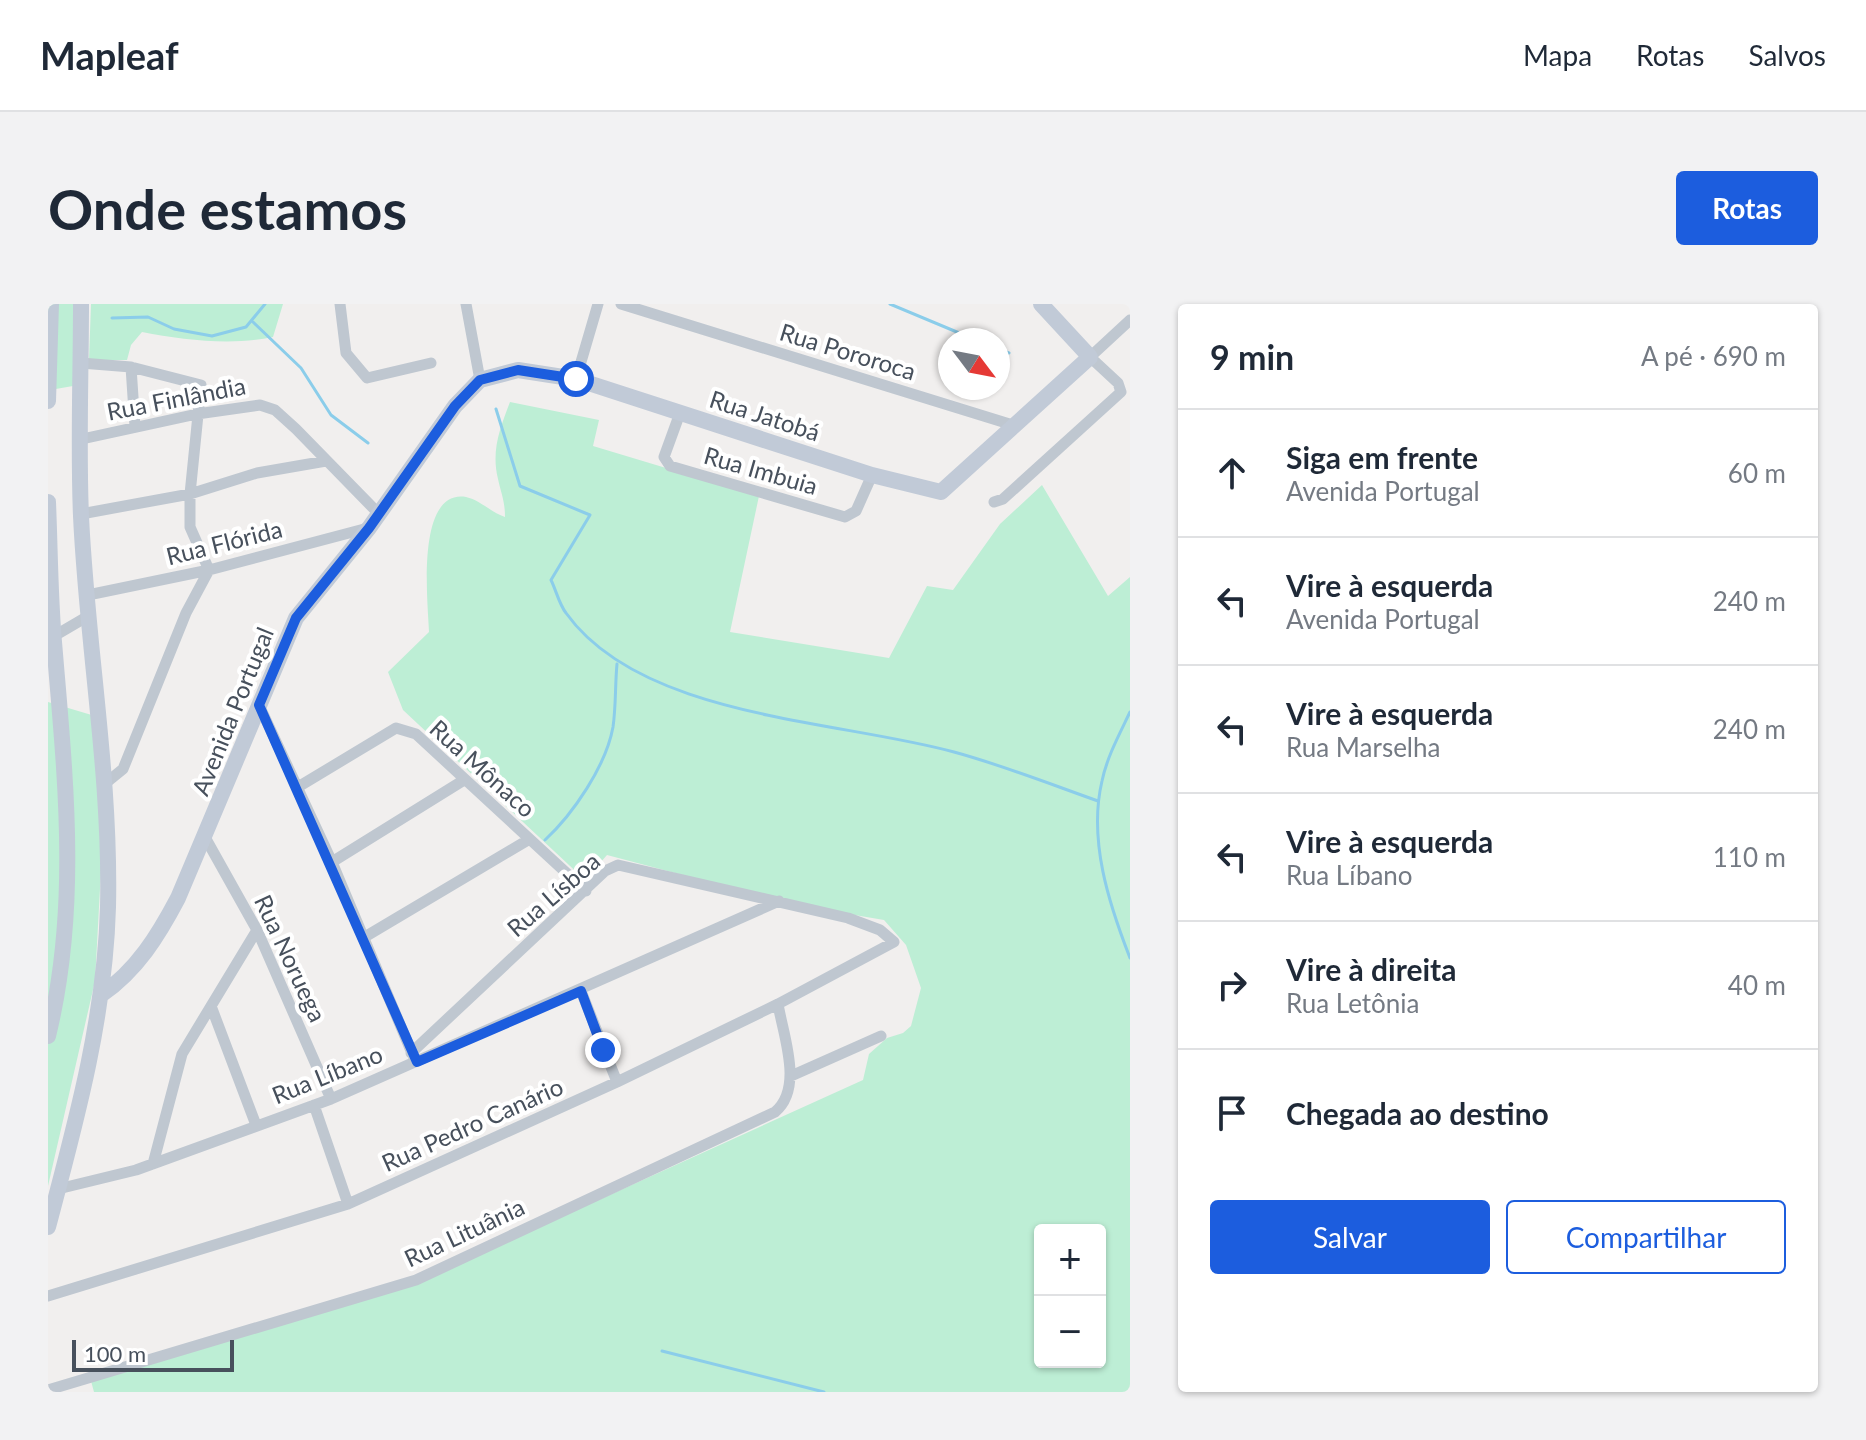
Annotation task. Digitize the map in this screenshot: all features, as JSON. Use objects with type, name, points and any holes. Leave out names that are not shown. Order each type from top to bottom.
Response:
[{"type":"street","points":[[48,401],[51,304]]},
{"type":"street","points":[[340,304],[346,353],[367,378],[431,363]]},
{"type":"street","points":[[466,304],[480,380],[518,370],[576,379],[598,304]]},
{"type":"street","name":"Rua Pororoca","points":[[621,304],[1016,426]]},
{"type":"street","points":[[994,502],[1003,499],[1121,392],[1121,386],[1041,304]]},
{"type":"street","points":[[48,1225],[85,1087],[101,995],[108,908],[107,782],[81,514],[81,306]]},
{"type":"street","points":[[1016,426],[1130,320]]},
{"type":"street","points":[[81,363],[131,367],[201,385],[190,494],[190,527],[209,570],[186,613],[123,769],[107,782]]},
{"type":"street","points":[[131,367],[135,427]]},
{"type":"street","name":"Rua Jatobá","points":[[576,379],[872,475],[941,492],[1016,426]]},
{"type":"street","name":"Avenida Portugal","points":[[101,995],[135,966],[160,933],[206,839],[296,618],[374,521],[455,406],[480,380]]},
{"type":"street","name":"Rua Finlândia","points":[[82,439],[197,414],[260,405],[275,410],[326,461],[374,521]]},
{"type":"street","name":"Rua Imbuia","points":[[680,413],[664,457],[670,466],[845,517],[856,511],[872,475]]},
{"type":"street","points":[[81,514],[190,494],[257,473],[326,461]]},
{"type":"street","points":[[48,502],[51,639],[70,849],[59,990],[48,1036]]},
{"type":"street","name":"Rua Flórida","points":[[88,595],[209,570],[374,521]]},
{"type":"street","points":[[51,639],[90,615]]},
{"type":"street","points":[[259,705],[332,862],[414,1058]]},
{"type":"street","name":"Rua Mônaco","points":[[298,787],[396,728],[416,734],[586,891]]},
{"type":"street","points":[[332,862],[464,780]]},
{"type":"street","name":"Rua Noruega","points":[[206,839],[257,930],[331,1099]]},
{"type":"street","points":[[363,938],[528,840]]},
{"type":"street","name":"Rua Lísboa","points":[[414,1058],[605,871],[618,865],[848,918],[880,930],[894,942]]},
{"type":"street","name":"Rua Líbano","points":[[58,1189],[153,1164],[331,1099],[414,1058],[581,991],[780,901]]},
{"type":"street","points":[[153,1164],[182,1054],[257,930]]},
{"type":"street","name":"Rua Pedro Canário","points":[[48,1296],[348,1204],[617,1082],[778,1004],[894,942]]},
{"type":"street","points":[[581,991],[617,1082]]},
{"type":"street","points":[[778,1004],[791,1076],[881,1036]]},
{"type":"street","points":[[211,1006],[256,1125]]},
{"type":"street","name":"Rua Lituânia","points":[[48,1390],[416,1280],[775,1112],[783,1103],[791,1076]]},
{"type":"street","points":[[314,1105],[348,1204]]},
{"type":"green space","points":[[48,304],[75,304],[73,386],[50,390]]},
{"type":"green space","points":[[91,304],[283,304],[273,337],[208,341],[142,332],[131,345],[127,360],[89,360]]},
{"type":"green space","points":[[510,402],[599,420],[593,446],[759,496],[730,632],[889,658],[927,586],[953,590],[1000,524],[1042,485],[1108,596],[1130,577],[1130,1392],[94,1392],[91,1381],[420,1281],[863,1080],[869,1054],[887,1038],[903,1033],[911,1026],[921,988],[906,945],[884,920],[796,905],[607,855],[585,880],[403,710],[388,672],[429,632],[427,574],[432,529],[439,511],[450,499],[466,497],[505,517],[496,469],[498,440]]},
{"type":"green space","points":[[48,702],[95,716],[102,852],[95,981],[48,1186]]},
{"type":"waterway","points":[[112,318],[148,317],[174,329],[212,336],[246,327],[265,304]]},
{"type":"waterway","points":[[890,304],[947,328]]},
{"type":"waterway","points":[[253,322],[301,368],[331,415],[368,443]]},
{"type":"waterway","points":[[496,409],[520,486],[590,515],[551,580],[566,613],[599,648],[642,675],[691,695],[800,722],[954,752],[1098,801]]},
{"type":"waterway","points":[[545,840],[577,803],[603,757],[613,727],[617,664]]},
{"type":"waterway","points":[[1130,712],[1104,772],[1098,803],[1103,871],[1130,958]]},
{"type":"waterway","points":[[662,1351],[824,1392]]},
{"type":"route","points":[[576,379],[518,370],[480,380],[455,406],[369,528],[296,618],[259,705],[332,862],[417,1062],[581,991],[603,1050]]}]
